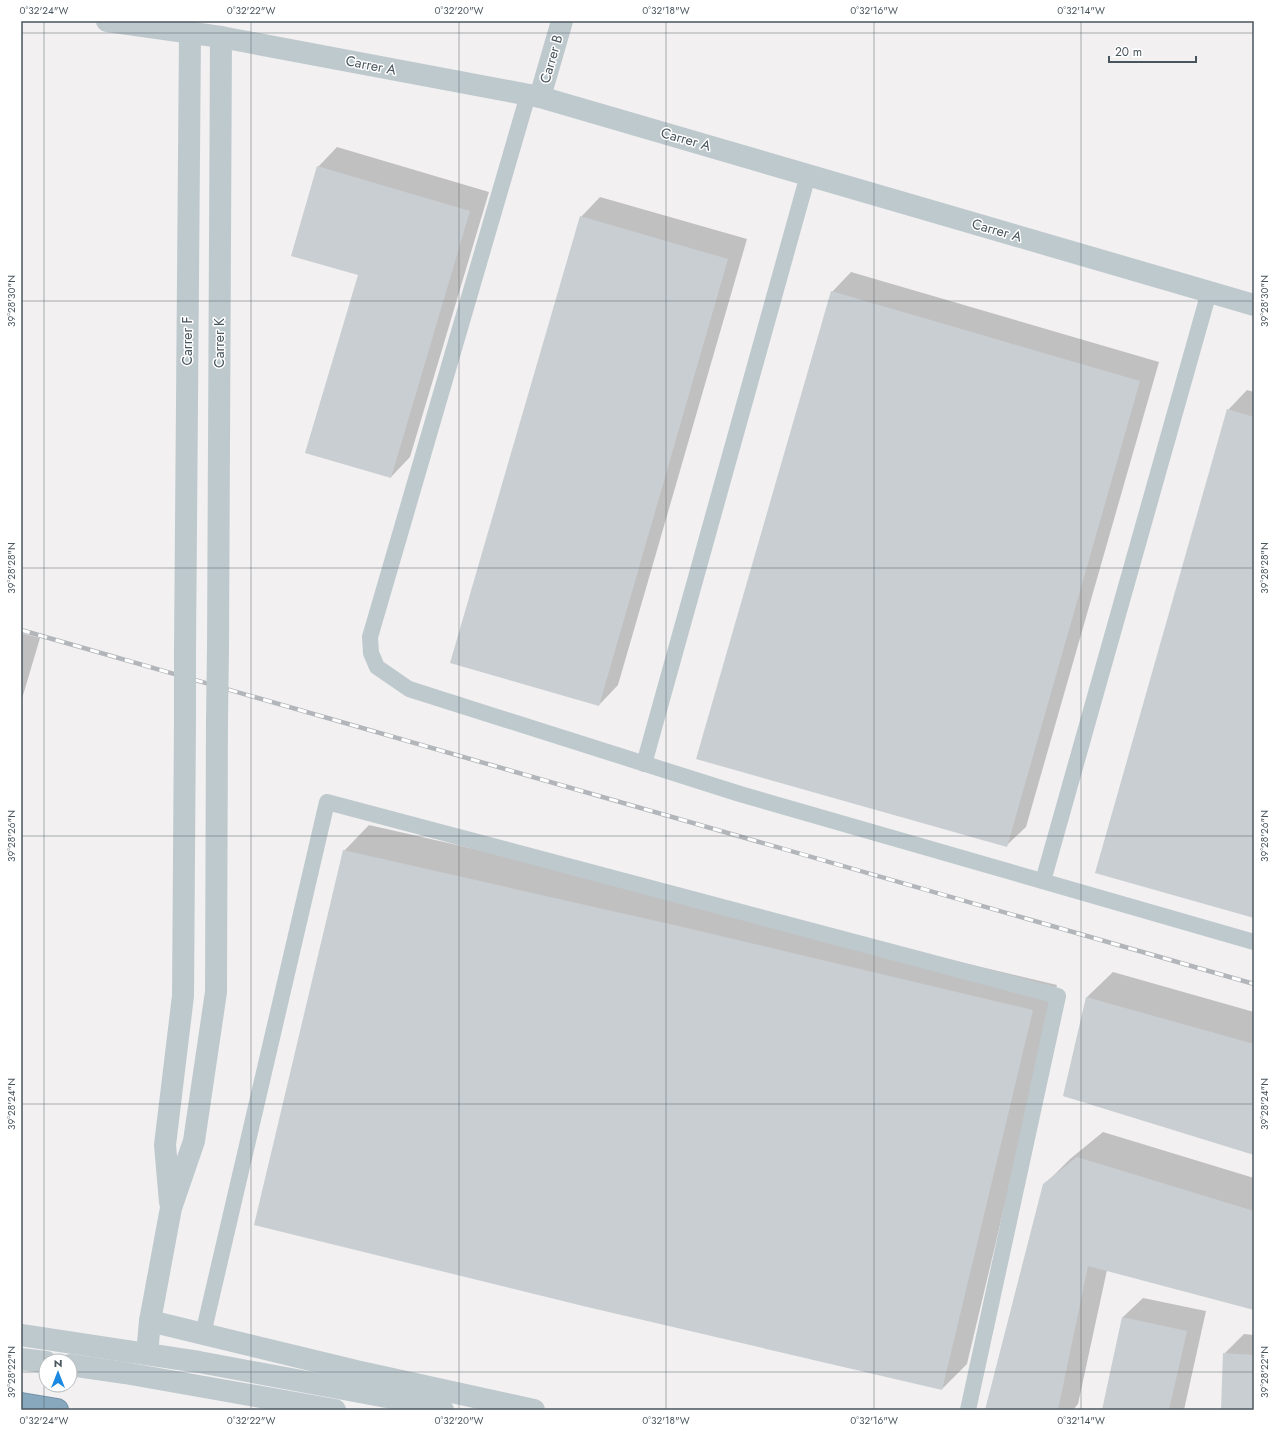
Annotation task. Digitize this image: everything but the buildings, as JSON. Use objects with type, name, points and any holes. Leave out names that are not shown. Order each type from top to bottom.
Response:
[{"type":"highway","points":[[21,1404],[58,1410]]},
{"type":"street","name":"Carrer A","points":[[107,21],[220,37],[534,96],[1254,304]]},
{"type":"street","name":"Carrer B","points":[[534,96],[562,21]]},
{"type":"street","name":"Carrer F","points":[[171,1208],[165,1145],[183,996],[190,32]]},
{"type":"street","name":"Carrer K","points":[[171,1208],[194,1141],[216,992],[220,37]]},
{"type":"street","points":[[147,1354],[150,1320],[171,1208]]},
{"type":"street","points":[[150,1320],[356,1371],[534,1410]]},
{"type":"street","points":[[21,1335],[199,1362],[411,1402],[443,1410]]},
{"type":"street","points":[[21,1359],[38,1361]]},
{"type":"street","points":[[78,1366],[133,1374],[335,1410]]},
{"type":"lane","points":[[534,96],[370,637],[371,652],[377,668],[409,689],[740,794],[1254,942]]},
{"type":"lane","points":[[644,764],[808,175]]},
{"type":"lane","points":[[1043,881],[1209,292]]},
{"type":"lane","points":[[203,1334],[327,802],[1058,996],[968,1410]]},
{"type":"railway","points":[[21,630],[1254,984]]}]
